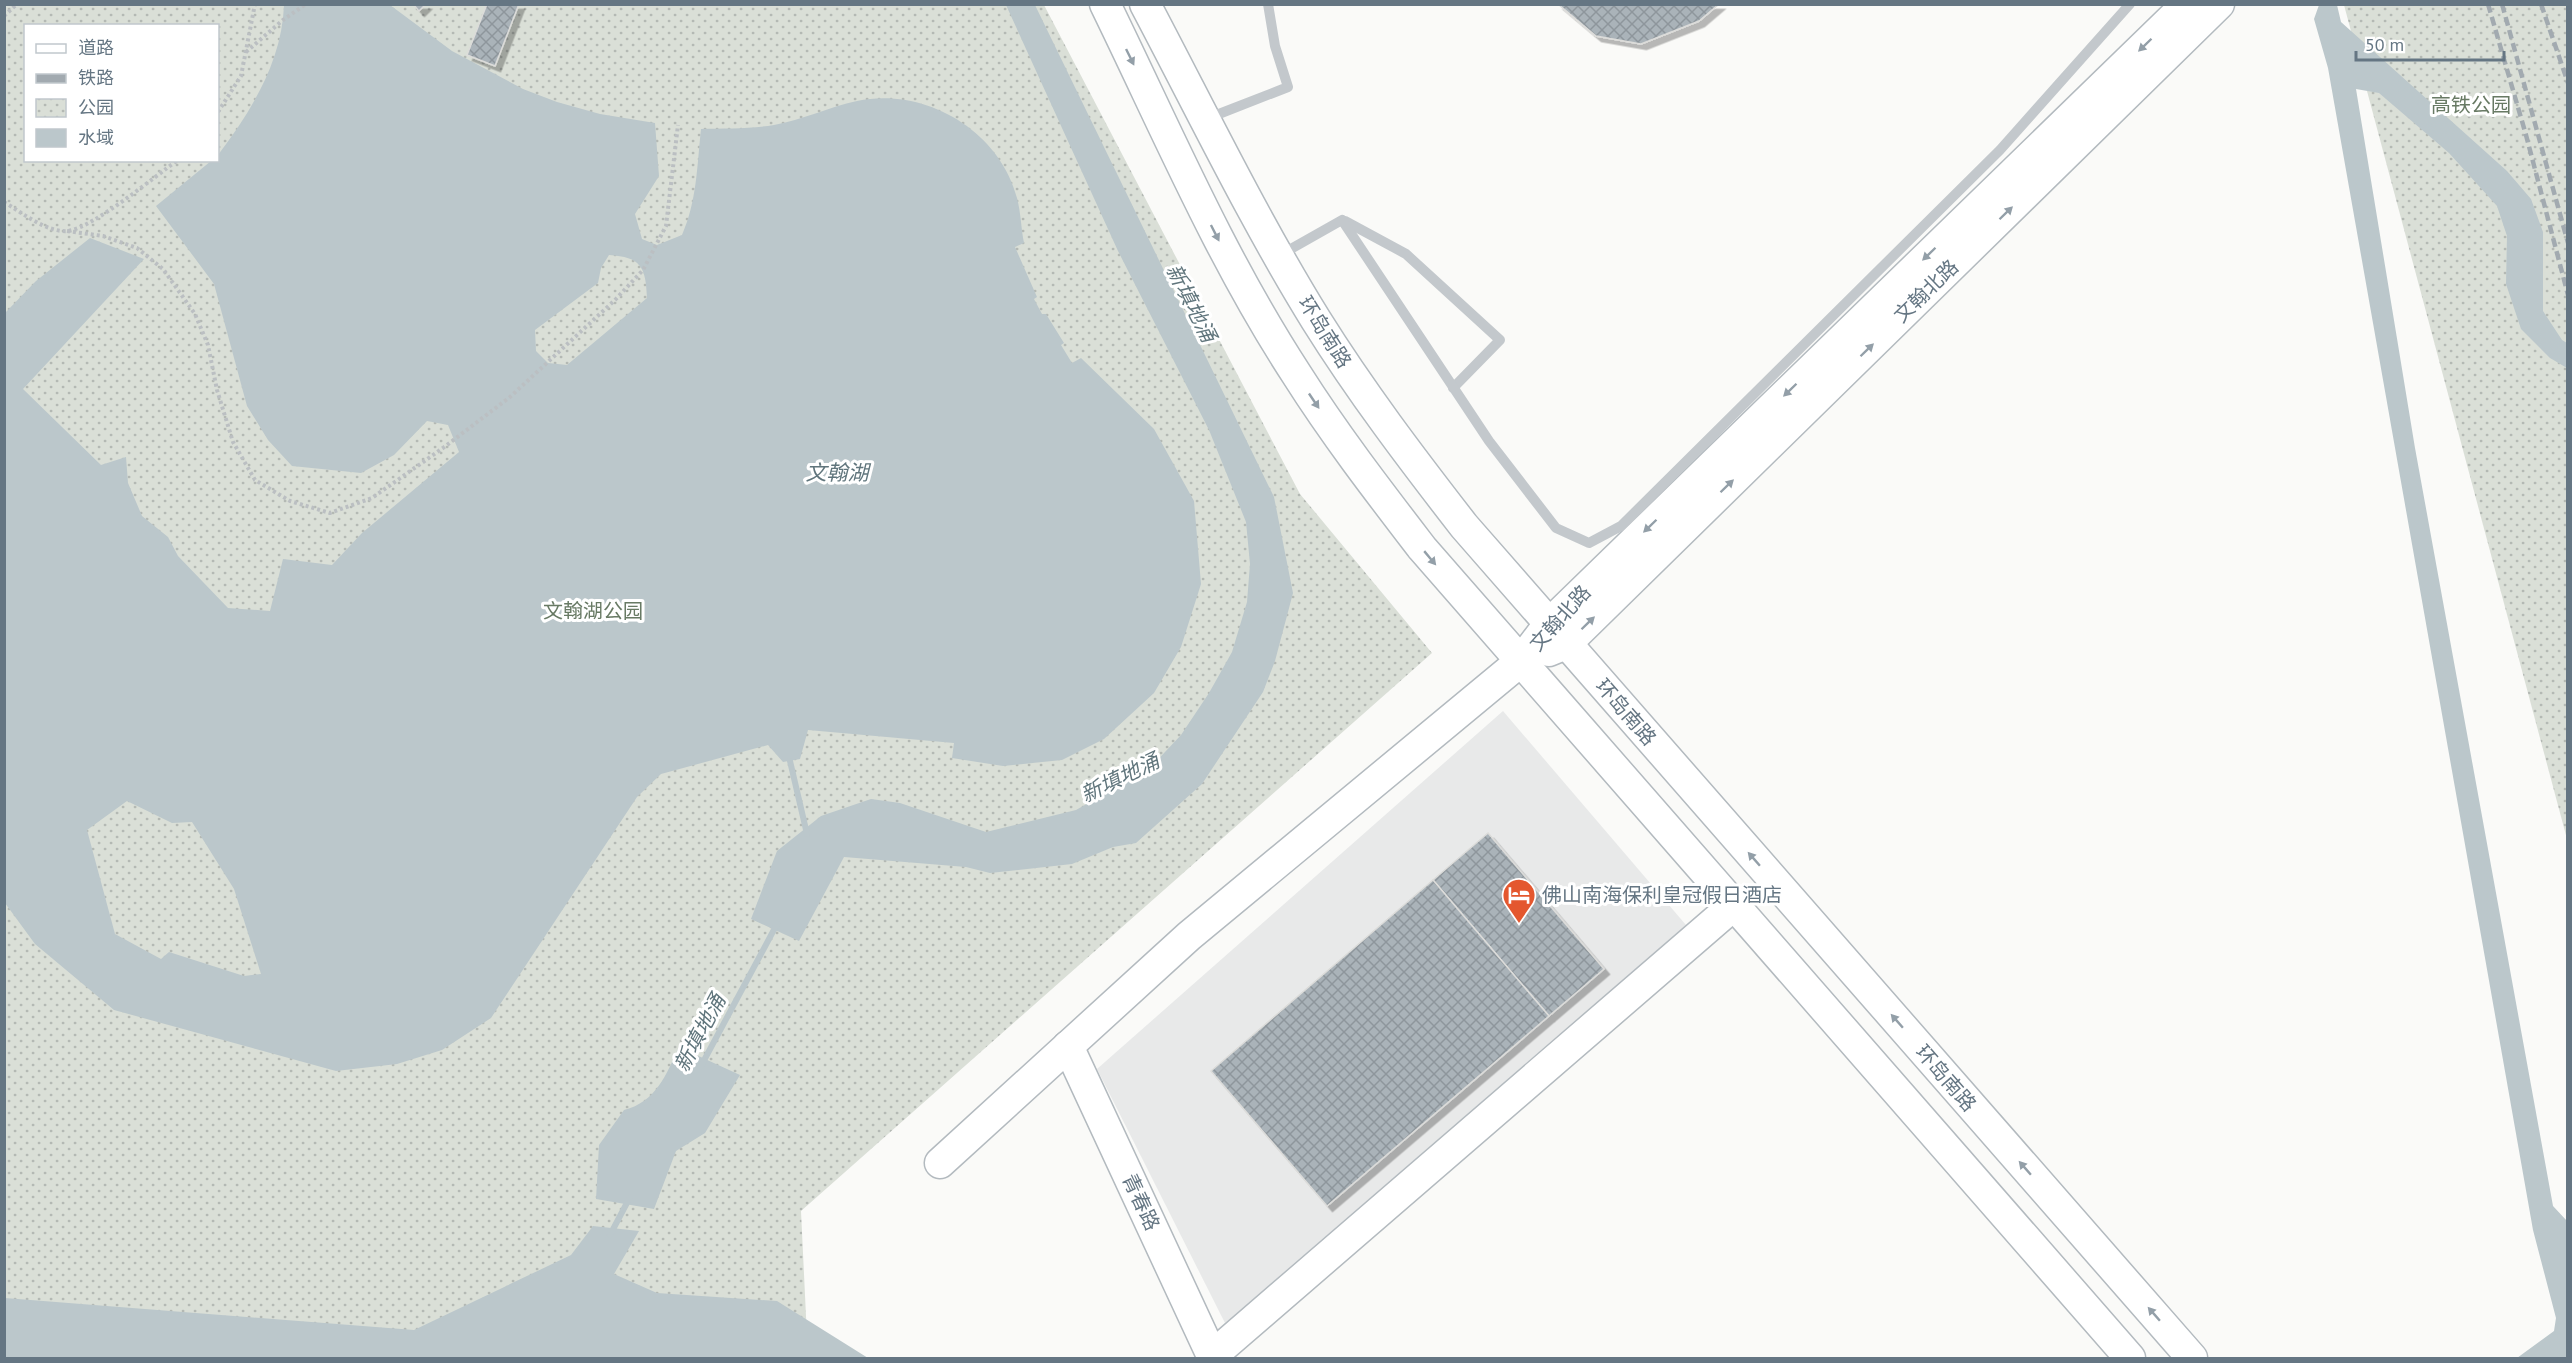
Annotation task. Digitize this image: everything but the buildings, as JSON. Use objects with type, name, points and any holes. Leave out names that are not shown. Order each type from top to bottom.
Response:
[{"type":"street","points":[[1105,4],[1214,232],[1296,375],[1422,548],[2130,1359]]},
{"type":"street","name":"环岛南路","points":[[1146,4],[1278,256],[1354,379],[1464,526],[2192,1359]]},
{"type":"street","name":"文翰北路","points":[[1558,634],[2187,4]]},
{"type":"street","name":"文翰北路","points":[[940,1163],[1190,936],[1521,662],[1558,634],[2219,4]]},
{"type":"street","points":[[1213,1358],[1734,905]]},
{"type":"street","name":"青春路","points":[[1068,1046],[1213,1358]]},
{"type":"lane","points":[[1206,119],[1288,87],[1275,46],[1268,4]]},
{"type":"lane","points":[[1342,220],[1489,441],[1556,528],[1589,543],[1621,526],[2000,150],[2130,4]]},
{"type":"lane","points":[[1342,220],[1406,254],[1500,340],[1453,388]]},
{"type":"lane","points":[[1278,256],[1342,220]]},
{"type":"path","points":[[4,16],[17,4]]},
{"type":"path","points":[[219,110],[241,76],[255,4]]},
{"type":"path","points":[[246,52],[283,20],[306,4]]},
{"type":"path","points":[[4,202],[48,227],[103,236],[137,248],[163,269],[195,314],[208,345],[217,390],[232,442],[255,480],[290,501],[330,513],[372,498],[510,397],[615,300],[643,270],[666,226],[678,125]]},
{"type":"path","points":[[67,231],[102,215],[175,162]]},
{"type":"shaded area","name":"佛山南海保利皇冠假日酒店","points":[[1503,711],[1686,925],[1225,1323],[1097,1069]]},
{"type":"green space","name":"文翰湖公园","points":[[5,5],[1044,5],[1300,494],[1432,653],[801,1211],[808,1358],[5,1358]]},
{"type":"green space","name":"高铁公园","points":[[2344,5],[2567,5],[2567,839]]},
{"type":"water","name":"文翰湖","points":[[284,5],[390,5],[452,51],[523,89],[557,102],[600,114],[655,123],[659,176],[635,214],[642,239],[657,245],[682,235],[687,222],[696,183],[701,129],[774,125],[857,101],[883,98],[908,101],[933,108],[956,119],[994,152],[1008,174],[1017,198],[1024,243],[1015,247],[1037,297],[1034,299],[1042,314],[1046,314],[1064,343],[1061,345],[1072,363],[1081,358],[1154,429],[1194,501],[1201,584],[1181,647],[1154,693],[1104,739],[1062,760],[1003,766],[952,758],[954,743],[808,730],[800,759],[783,762],[768,745],[661,774],[637,797],[491,1018],[442,1050],[397,1064],[336,1071],[114,1010],[35,944],[5,903],[5,313],[36,281],[90,238],[144,259],[23,389],[101,465],[126,457],[128,483],[142,516],[168,537],[178,556],[228,608],[270,611],[283,559],[332,565],[362,533],[459,452],[448,425],[427,421],[394,455],[361,473],[292,466],[268,440],[247,406],[214,284],[156,206],[210,162],[219,162],[219,154],[263,85],[277,46]],"holes":[[[609,255],[635,261],[640,266],[645,278],[647,298],[567,365],[548,363],[536,351],[535,330],[598,283],[601,268]],[[127,801],[172,823],[192,822],[234,889],[261,974],[244,976],[169,952],[161,959],[115,934],[87,830]]]},
{"type":"water","points":[[1006,5],[1035,5],[1274,497],[1293,593],[1275,661],[1263,692],[1202,784],[1136,843],[1113,847],[1072,864],[990,873],[966,867],[844,857],[799,941],[751,919],[777,851],[821,816],[871,799],[900,803],[986,832],[1076,810],[1149,769],[1181,735],[1209,693],[1232,652],[1247,602],[1250,564],[1246,522],[1209,430],[1118,251]]},
{"type":"water","points":[[2319,5],[2337,5],[2341,22],[2507,171],[2531,199],[2543,232],[2543,311],[2562,340],[2567,343],[2567,368],[2550,358],[2521,329],[2506,284],[2507,236],[2497,206],[2449,153],[2379,93],[2356,89],[2415,448],[2553,1206],[2567,1221],[2567,1358],[2517,1358],[2554,1331],[2556,1318],[2533,1230],[2328,68],[2314,19]]},
{"type":"water","points":[[679,1047],[740,1075],[705,1133],[676,1151],[654,1209],[596,1199],[599,1145],[624,1110],[644,1101],[659,1086]]},
{"type":"water","points":[[593,1226],[639,1231],[614,1274],[657,1293],[777,1301],[868,1358],[5,1358],[5,1298],[414,1330],[571,1255]]},
{"type":"waterway","points":[[790,761],[807,834]]},
{"type":"waterway","name":"新填地涌","points":[[701,1066],[777,924]]},
{"type":"waterway","name":"新填地涌","points":[[610,1235],[629,1199]]},
{"type":"railway","points":[[2488,4],[2526,135],[2568,295]]},
{"type":"railway","points":[[2502,4],[2568,243]]},
{"type":"railway","points":[[2541,4],[2568,83]]},
{"type":"place","name":"佛山南海保利皇冠假日酒店","points":[[1519,924]]}]
